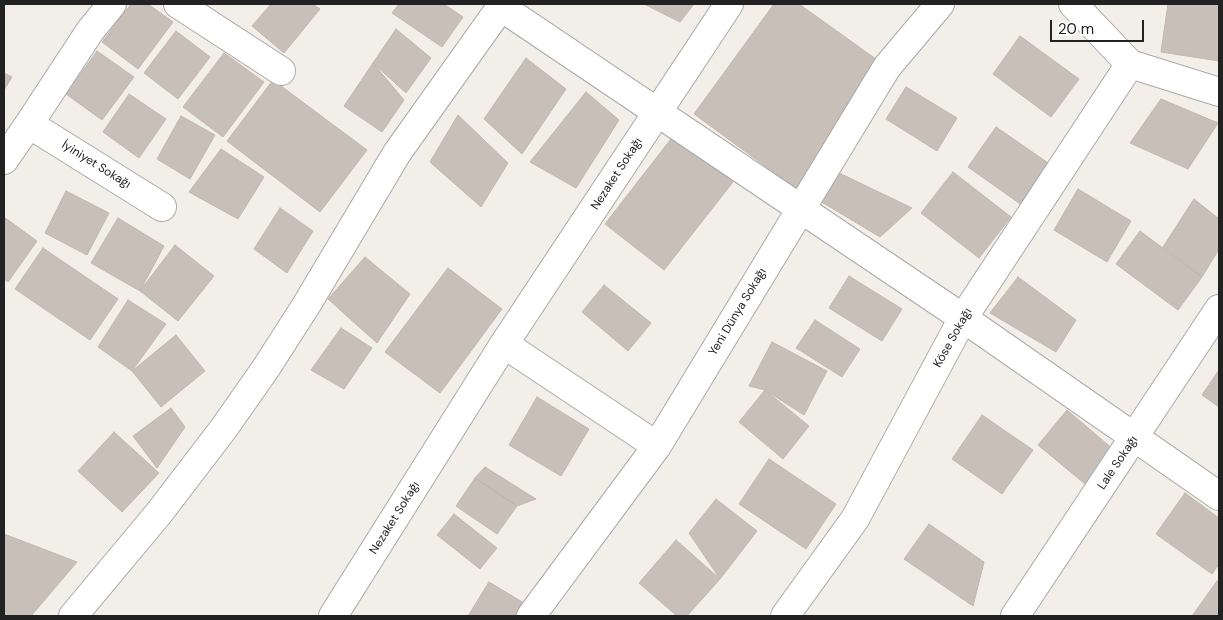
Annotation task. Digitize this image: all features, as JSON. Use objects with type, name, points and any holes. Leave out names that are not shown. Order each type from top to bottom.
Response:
[{"type":"street","points":[[4,160],[90,31],[112,4]]},
{"type":"street","points":[[178,4],[282,71]]},
{"type":"street","name":"Nezaket Sokağı","points":[[333,616],[504,344],[729,4]]},
{"type":"street","name":"Yeni Dünya Sokağı","points":[[531,616],[656,446],[887,67],[940,4]]},
{"type":"street","points":[[1073,4],[1130,64],[1219,92]]},
{"type":"street","points":[[73,616],[159,513],[224,428],[302,312],[397,153],[502,5],[657,113],[963,318],[1219,496]]},
{"type":"street","name":"Köse Sokağı","points":[[785,616],[855,519],[963,318],[1130,64]]},
{"type":"street","name":"İyiniyet Sokağı","points":[[29,124],[162,207]]},
{"type":"street","name":"Lale Sokağı","points":[[1015,616],[1219,309]]},
{"type":"street","points":[[504,344],[656,446]]},
{"type":"building","points":[[131,4],[148,4],[173,22],[138,69],[102,42]]},
{"type":"building","points":[[271,4],[313,4],[320,9],[284,53],[252,26]]},
{"type":"building","points":[[399,4],[444,4],[463,17],[442,47],[392,13]]},
{"type":"building","points":[[644,4],[694,4],[680,22]]},
{"type":"building","points":[[774,4],[799,4],[887,67],[798,190],[694,114]]},
{"type":"building","points":[[1168,4],[1219,4],[1219,61],[1161,52]]},
{"type":"building","points":[[396,29],[431,58],[406,93],[373,63]]},
{"type":"building","points":[[176,31],[210,57],[178,99],[144,73]]},
{"type":"building","points":[[1020,36],[1079,79],[1051,117],[993,74]]},
{"type":"building","points":[[97,51],[134,77],[102,120],[66,94]]},
{"type":"building","points":[[224,53],[264,82],[223,137],[183,107]]},
{"type":"building","points":[[526,58],[566,89],[522,154],[484,119]]},
{"type":"building","points":[[373,63],[404,100],[382,132],[344,106]]},
{"type":"building","points":[[4,73],[12,77],[4,90]]},
{"type":"building","points":[[273,80],[367,150],[320,212],[227,141]]},
{"type":"building","points":[[906,87],[957,118],[937,151],[886,119]]},
{"type":"building","points":[[586,92],[619,120],[576,188],[530,162]]},
{"type":"building","points":[[129,94],[166,119],[139,158],[103,132]]},
{"type":"building","points":[[1161,99],[1218,123],[1188,169],[1130,143]]},
{"type":"building","points":[[458,115],[508,163],[481,207],[430,162]]},
{"type":"building","points":[[181,116],[215,135],[190,179],[157,159]]},
{"type":"building","points":[[996,127],[1054,167],[1026,208],[968,167]]},
{"type":"building","points":[[674,135],[733,182],[664,270],[605,224]]},
{"type":"building","points":[[221,149],[264,177],[238,219],[189,192]]},
{"type":"building","points":[[835,171],[912,208],[880,237],[820,201]]},
{"type":"building","points":[[953,172],[1011,217],[979,258],[921,213]]},
{"type":"building","points":[[1078,189],[1131,221],[1107,262],[1054,230]]},
{"type":"building","points":[[66,191],[109,213],[87,255],[45,233]]},
{"type":"building","points":[[1194,199],[1219,219],[1219,249],[1202,277],[1163,247]]},
{"type":"building","points":[[280,208],[313,231],[287,273],[254,249]]},
{"type":"building","points":[[4,217],[37,241],[8,282],[4,279]]},
{"type":"building","points":[[118,218],[164,246],[140,291],[91,263]]},
{"type":"building","points":[[1140,231],[1202,277],[1178,310],[1116,264]]},
{"type":"building","points":[[175,245],[214,276],[178,321],[140,291]]},
{"type":"building","points":[[43,248],[118,299],[90,340],[15,289]]},
{"type":"building","points":[[365,257],[410,294],[377,343],[328,299]]},
{"type":"building","points":[[448,268],[502,309],[440,393],[385,352]]},
{"type":"building","points":[[849,276],[902,309],[882,341],[829,308]]},
{"type":"building","points":[[1018,277],[1076,320],[1056,352],[990,313]]},
{"type":"building","points":[[604,285],[651,323],[628,351],[582,312]]},
{"type":"building","points":[[128,300],[166,324],[132,371],[98,347]]},
{"type":"building","points":[[815,320],[860,349],[842,377],[796,348]]},
{"type":"building","points":[[341,328],[372,348],[344,389],[311,370]]},
{"type":"building","points":[[176,335],[205,371],[161,407],[132,371]]},
{"type":"building","points":[[772,342],[827,371],[804,415],[765,390],[749,386]]},
{"type":"building","points":[[1219,370],[1219,407],[1202,395]]},
{"type":"building","points":[[765,390],[809,426],[783,459],[739,422]]},
{"type":"building","points":[[537,397],[589,429],[561,476],[509,445]]},
{"type":"building","points":[[171,408],[185,427],[157,468],[133,436]]},
{"type":"building","points":[[1067,410],[1114,450],[1085,484],[1038,445]]},
{"type":"building","points":[[982,415],[1033,450],[1002,494],[952,459]]},
{"type":"building","points":[[114,432],[159,473],[122,512],[78,471]]},
{"type":"building","points":[[769,459],[836,504],[806,549],[739,504]]},
{"type":"building","points":[[485,467],[536,499],[517,506],[475,478]]},
{"type":"building","points":[[475,478],[517,506],[497,534],[456,506]]},
{"type":"building","points":[[1185,493],[1219,518],[1219,564],[1212,574],[1156,534]]},
{"type":"building","points":[[716,499],[757,531],[720,579],[689,533]]},
{"type":"building","points":[[454,514],[497,548],[480,569],[437,535]]},
{"type":"building","points":[[929,524],[984,562],[973,606],[904,559]]},
{"type":"building","points":[[4,534],[77,562],[31,616],[4,616]]},
{"type":"building","points":[[676,540],[720,579],[687,616],[677,616],[639,583]]},
{"type":"building","points":[[1217,581],[1219,583],[1219,616],[1192,616]]},
{"type":"building","points":[[489,582],[524,603],[516,616],[468,616]]}]
